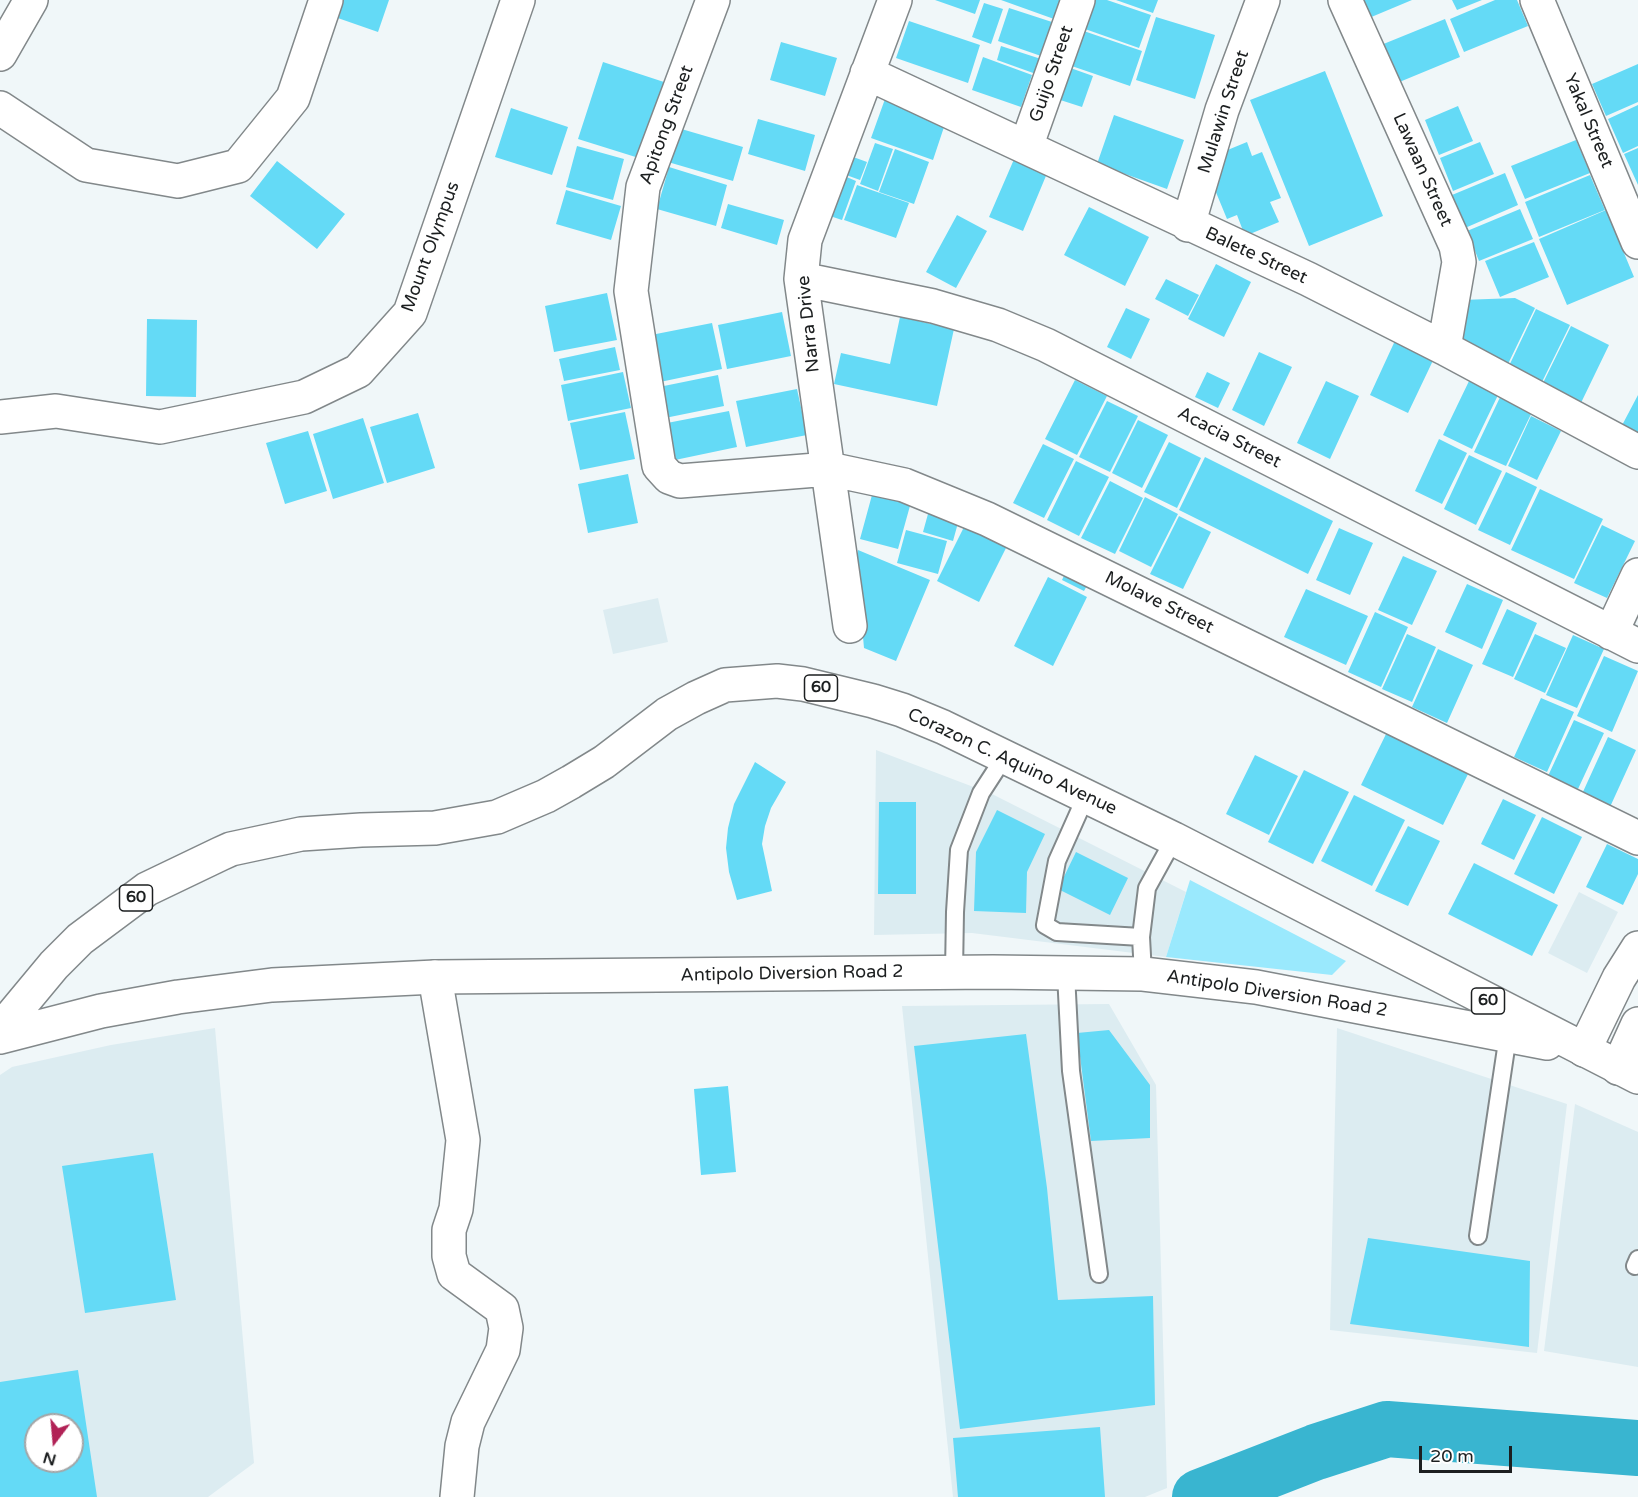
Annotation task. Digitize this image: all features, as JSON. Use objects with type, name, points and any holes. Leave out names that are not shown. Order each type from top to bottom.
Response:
[{"type":"street","points":[[0,54],[31,0]]},
{"type":"street","points":[[0,108],[86,165],[178,180],[238,166],[293,98],[326,0]]},
{"type":"street","name":"Mount Olympus","points":[[0,417],[56,411],[160,427],[304,397],[358,371],[410,313],[518,0]]},
{"type":"street","name":"Apitong Street","points":[[658,466],[631,291],[636,244],[643,187],[713,0]]},
{"type":"street","name":"Narra Drive","points":[[850,626],[801,279],[806,240],[895,0]]},
{"type":"street","name":"Guijo Street","points":[[1026,147],[1078,0]]},
{"type":"street","name":"Mulawin Street","points":[[1188,225],[1222,110],[1263,0]]},
{"type":"street","name":"Lawaan Street","points":[[1345,0],[1456,246],[1459,262],[1444,348]]},
{"type":"street","name":"Yakal Street","points":[[1537,0],[1638,242]]},
{"type":"street","name":"Balete Street","points":[[867,73],[1188,225],[1308,279],[1444,348],[1638,452]]},
{"type":"street","name":"Acacia Street","points":[[801,279],[933,306],[998,325],[1046,345],[1625,640]]},
{"type":"street","name":"Molave Street","points":[[658,466],[669,477],[680,481],[829,469],[904,485],[987,519],[1638,838]]},
{"type":"street","points":[[1625,640],[1638,575]]},
{"type":"street","name":"Corazon C. Aquino Avenue","points":[[0,1030],[54,965],[80,939],[147,889],[231,849],[301,834],[435,828],[497,817],[563,787],[604,762],[667,714],[725,685],[777,681],[837,692],[902,710],[1005,756],[1174,839],[1628,1073]]},
{"type":"street","points":[[1584,1050],[1629,983],[1638,948]]},
{"type":"street","points":[[1377,1009],[1415,1004],[1427,983],[1393,951]]},
{"type":"street","points":[[54,965],[54,988],[64,1005],[78,1010],[101,1011]]},
{"type":"street","name":"Antipolo Diversion Road 2","points":[[0,1037],[101,1011],[178,997],[272,985],[435,977],[954,972],[1143,974],[1256,987],[1584,1050]]},
{"type":"street","points":[[435,977],[463,1140],[456,1209],[449,1230],[449,1256],[454,1274],[502,1309],[506,1328],[503,1350],[468,1422],[462,1446],[457,1497]]},
{"type":"street","points":[[1628,1073],[1638,1024]]},
{"type":"lane","points":[[954,972],[959,849],[981,793],[1005,756]]},
{"type":"lane","points":[[1086,796],[1057,861],[1045,925],[1058,932],[1141,937]]},
{"type":"lane","points":[[1143,974],[1141,937],[1148,888],[1174,839]]},
{"type":"lane","points":[[1066,974],[1071,1071],[1099,1274]]},
{"type":"lane","points":[[1478,1236],[1508,1035]]},
{"type":"shaded area","points":[[658,598],[668,642],[613,654],[603,610]]},
{"type":"shaded area","points":[[876,750],[992,794],[1186,892],[1166,957],[972,933],[874,935]]},
{"type":"shaded area","points":[[1190,880],[1346,961],[1332,975],[1166,957]]},
{"type":"shaded area","points":[[1579,892],[1618,912],[1587,973],[1548,953]]},
{"type":"shaded area","points":[[1109,1004],[1156,1085],[1167,1488],[1145,1497],[953,1497],[902,1006]]},
{"type":"shaded area","points":[[215,1028],[254,1463],[208,1497],[0,1497],[0,1075],[12,1067],[111,1045]]},
{"type":"shaded area","points":[[1337,1028],[1567,1104],[1537,1353],[1330,1330]]},
{"type":"shaded area","points":[[1575,1104],[1638,1132],[1638,1367],[1544,1351]]},
{"type":"building","points":[[338,0],[389,0],[378,32],[332,16]]},
{"type":"building","points":[[935,0],[980,0],[975,14]]},
{"type":"building","points":[[1001,0],[1061,0],[1054,19]]},
{"type":"building","points":[[1095,0],[1107,0],[1151,15],[1139,48],[1085,29]]},
{"type":"building","points":[[1116,0],[1158,0],[1153,13]]},
{"type":"building","points":[[1361,0],[1412,0],[1369,18]]},
{"type":"building","points":[[1452,0],[1482,0],[1457,10]]},
{"type":"building","points":[[1495,0],[1517,0],[1528,26],[1464,52],[1450,19]]},
{"type":"building","points":[[984,3],[1003,9],[991,44],[972,37]]},
{"type":"building","points":[[1009,8],[1052,22],[1041,56],[998,41]]},
{"type":"building","points":[[1156,17],[1215,35],[1195,99],[1136,80]]},
{"type":"building","points":[[1445,19],[1460,57],[1397,83],[1381,45]]},
{"type":"building","points":[[909,21],[980,45],[968,83],[896,58]]},
{"type":"building","points":[[1075,28],[1142,51],[1130,86],[1063,63]]},
{"type":"building","points":[[781,42],[837,58],[825,96],[770,80]]},
{"type":"building","points":[[1001,46],[1041,59],[1036,74],[997,60]]},
{"type":"building","points":[[983,57],[1032,75],[1021,107],[972,90]]},
{"type":"building","points":[[603,62],[667,83],[642,159],[578,139]]},
{"type":"building","points":[[1638,64],[1638,102],[1606,116],[1592,84]]},
{"type":"building","points":[[1062,65],[1093,76],[1082,107],[1051,97]]},
{"type":"building","points":[[1325,71],[1383,216],[1309,246],[1250,100]]},
{"type":"building","points":[[885,99],[946,121],[933,160],[871,138]]},
{"type":"building","points":[[1638,105],[1638,146],[1623,153],[1608,119]]},
{"type":"building","points":[[1458,106],[1473,141],[1439,155],[1425,120]]},
{"type":"building","points":[[511,108],[568,127],[552,175],[495,157]]},
{"type":"building","points":[[1114,115],[1184,140],[1167,189],[1097,164]]},
{"type":"building","points":[[758,119],[815,135],[805,171],[748,154]]},
{"type":"building","points":[[678,128],[743,147],[733,181],[668,162]]},
{"type":"building","points":[[1576,140],[1590,173],[1525,199],[1511,166]]},
{"type":"building","points":[[1247,142],[1252,156],[1262,152],[1281,198],[1270,202],[1279,222],[1245,236],[1237,215],[1227,219],[1208,173],[1213,156]]},
{"type":"building","points":[[1480,142],[1494,174],[1453,191],[1440,158]]},
{"type":"building","points":[[875,143],[893,149],[878,191],[860,184]]},
{"type":"building","points":[[577,146],[624,159],[613,200],[566,187]]},
{"type":"building","points":[[1638,148],[1638,185],[1624,154]]},
{"type":"building","points":[[895,149],[929,162],[914,204],[879,192]]},
{"type":"building","points":[[845,154],[867,162],[860,180],[838,172]]},
{"type":"building","points":[[1015,157],[1048,171],[1023,231],[989,217]]},
{"type":"building","points":[[277,161],[345,214],[317,249],[250,196]]},
{"type":"building","points":[[669,167],[727,185],[716,226],[657,209]]},
{"type":"building","points":[[1505,173],[1518,205],[1465,228],[1452,195]]},
{"type":"building","points":[[842,175],[856,181],[842,220],[827,215]]},
{"type":"building","points":[[1590,175],[1605,210],[1539,237],[1525,202]]},
{"type":"building","points":[[857,185],[909,203],[896,238],[844,220]]},
{"type":"building","points":[[566,190],[621,206],[611,240],[556,224]]},
{"type":"building","points":[[728,204],[784,220],[777,245],[721,228]]},
{"type":"building","points":[[1089,207],[1149,237],[1125,286],[1064,255]]},
{"type":"building","points":[[1520,209],[1533,239],[1479,261],[1467,231]]},
{"type":"building","points":[[1606,210],[1634,277],[1567,305],[1539,239]]},
{"type":"building","points":[[957,215],[987,231],[956,288],[926,272]]},
{"type":"building","points":[[1534,242],[1549,277],[1500,297],[1485,261]]},
{"type":"building","points":[[1216,264],[1251,282],[1224,337],[1188,319]]},
{"type":"building","points":[[1166,279],[1199,295],[1188,316],[1155,299]]},
{"type":"building","points":[[607,293],[617,340],[554,352],[545,306]]},
{"type":"building","points":[[1515,298],[1535,308],[1508,364],[1458,340],[1462,300]]},
{"type":"building","points":[[1126,308],[1150,319],[1131,359],[1107,347]]},
{"type":"building","points":[[1536,309],[1570,325],[1541,384],[1508,368]]},
{"type":"building","points":[[782,312],[791,356],[727,369],[718,325]]},
{"type":"building","points":[[900,317],[954,329],[937,406],[834,384],[841,353],[890,364]]},
{"type":"building","points":[[147,319],[197,320],[196,397],[146,396]]},
{"type":"building","points":[[712,323],[722,369],[660,382],[651,335]]},
{"type":"building","points":[[1571,326],[1609,345],[1579,407],[1540,389]]},
{"type":"building","points":[[1399,332],[1438,350],[1408,413],[1370,395]]},
{"type":"building","points":[[615,347],[620,370],[564,381],[559,359]]},
{"type":"building","points":[[1259,352],[1292,367],[1264,426],[1232,410]]},
{"type":"building","points":[[623,372],[631,408],[568,421],[561,385]]},
{"type":"building","points":[[1207,372],[1230,383],[1218,408],[1195,397]]},
{"type":"building","points":[[718,375],[724,406],[660,419],[654,388]]},
{"type":"building","points":[[1470,379],[1499,393],[1472,449],[1443,435]]},
{"type":"building","points":[[1075,380],[1107,396],[1077,455],[1045,439]]},
{"type":"building","points":[[1326,381],[1359,396],[1330,459],[1297,443]]},
{"type":"building","points":[[797,389],[807,435],[746,447],[736,401]]},
{"type":"building","points":[[1503,391],[1535,406],[1506,466],[1474,452]]},
{"type":"building","points":[[1638,395],[1638,442],[1619,431]]},
{"type":"building","points":[[1107,401],[1138,416],[1110,472],[1079,457]]},
{"type":"building","points":[[729,411],[737,447],[675,460],[667,423]]},
{"type":"building","points":[[625,412],[635,459],[580,470],[570,423]]},
{"type":"building","points":[[418,413],[435,468],[387,483],[370,427]]},
{"type":"building","points":[[1531,416],[1561,431],[1537,480],[1508,466]]},
{"type":"building","points":[[363,418],[384,483],[333,499],[313,434]]},
{"type":"building","points":[[1138,420],[1168,435],[1142,488],[1112,473]]},
{"type":"building","points":[[308,431],[327,491],[285,504],[266,443]]},
{"type":"building","points":[[1439,439],[1467,453],[1442,504],[1415,491]]},
{"type":"building","points":[[1169,442],[1201,458],[1177,508],[1144,492]]},
{"type":"building","points":[[1043,444],[1074,459],[1044,518],[1013,503]]},
{"type":"building","points":[[1469,455],[1502,471],[1476,525],[1444,509]]},
{"type":"building","points":[[1205,457],[1333,521],[1308,574],[1179,510]]},
{"type":"building","points":[[1076,461],[1109,477],[1079,536],[1047,520]]},
{"type":"building","points":[[1506,472],[1537,487],[1510,545],[1478,530]]},
{"type":"building","points":[[628,474],[638,523],[588,533],[578,484]]},
{"type":"building","points":[[1110,481],[1143,498],[1115,554],[1081,538]]},
{"type":"building","points":[[875,484],[913,495],[898,549],[860,539]]},
{"type":"building","points":[[1540,489],[1603,519],[1574,579],[1511,550]]},
{"type":"building","points":[[1145,497],[1178,514],[1151,567],[1119,551]]},
{"type":"building","points":[[931,503],[961,512],[953,541],[923,532]]},
{"type":"building","points":[[1179,516],[1211,532],[1183,589],[1150,574]]},
{"type":"building","points":[[965,525],[1007,546],[979,602],[937,581]]},
{"type":"building","points":[[1602,525],[1635,541],[1607,598],[1574,583]]},
{"type":"building","points":[[1339,528],[1373,543],[1350,595],[1316,580]]},
{"type":"building","points":[[906,530],[947,541],[938,574],[897,563]]},
{"type":"building","points":[[858,550],[930,580],[896,661],[864,648],[856,559]]},
{"type":"building","points":[[1403,556],[1437,571],[1412,625],[1378,610]]},
{"type":"building","points":[[1069,565],[1092,576],[1084,591],[1062,580]]},
{"type":"building","points":[[1048,577],[1087,597],[1053,666],[1014,646]]},
{"type":"building","points":[[1467,584],[1503,600],[1482,649],[1445,632]]},
{"type":"building","points":[[1306,589],[1368,616],[1346,665],[1284,637]]},
{"type":"building","points":[[1507,609],[1537,623],[1513,677],[1482,664]]},
{"type":"building","points":[[1375,612],[1408,627],[1381,687],[1348,672]]},
{"type":"building","points":[[1407,634],[1436,647],[1412,702],[1382,689]]},
{"type":"building","points":[[1535,634],[1566,648],[1545,693],[1514,679]]},
{"type":"building","points":[[1573,635],[1604,649],[1577,708],[1546,695]]},
{"type":"building","points":[[1438,649],[1473,665],[1447,723],[1412,707]]},
{"type":"building","points":[[1604,656],[1638,671],[1612,732],[1577,716]]},
{"type":"building","points":[[1541,698],[1574,712],[1547,772],[1514,757]]},
{"type":"building","points":[[1574,720],[1604,733],[1578,789],[1548,776]]},
{"type":"building","points":[[1387,732],[1469,772],[1443,825],[1361,785]]},
{"type":"building","points":[[1608,737],[1636,750],[1610,807],[1582,794]]},
{"type":"building","points":[[1255,755],[1298,776],[1269,835],[1226,814]]},
{"type":"building","points":[[755,762],[786,782],[771,808],[762,844],[772,891],[737,900],[729,872],[726,848],[728,828],[734,804]]},
{"type":"building","points":[[1304,770],[1349,792],[1313,864],[1268,842]]},
{"type":"building","points":[[1354,795],[1405,820],[1372,886],[1321,861]]},
{"type":"building","points":[[1503,799],[1536,815],[1514,860],[1481,844]]},
{"type":"building","points":[[879,802],[916,802],[916,894],[878,894]]},
{"type":"building","points":[[997,810],[1045,834],[1027,872],[1026,913],[974,911],[976,852]]},
{"type":"building","points":[[1542,817],[1582,837],[1554,894],[1514,874]]},
{"type":"building","points":[[1408,826],[1440,841],[1408,906],[1375,891]]},
{"type":"building","points":[[1607,844],[1638,859],[1638,874],[1623,905],[1586,887]]},
{"type":"building","points":[[1076,852],[1128,878],[1110,915],[1058,889]]},
{"type":"building","points":[[1474,863],[1558,905],[1532,956],[1448,914]]},
{"type":"building","points":[[1109,1030],[1150,1085],[1150,1138],[1091,1141],[1077,1033]]},
{"type":"building","points":[[1026,1034],[1047,1188],[1058,1300],[1153,1296],[1155,1405],[960,1429],[914,1046]]},
{"type":"building","points":[[728,1086],[736,1172],[701,1175],[694,1089]]},
{"type":"building","points":[[153,1153],[176,1300],[85,1313],[62,1166]]},
{"type":"building","points":[[1368,1238],[1530,1261],[1529,1347],[1350,1324]]},
{"type":"building","points":[[78,1370],[97,1497],[0,1497],[0,1382]]},
{"type":"building","points":[[1100,1427],[1105,1497],[958,1497],[953,1438]]},
{"type":"waterway","points":[[1200,1497],[1316,1452],[1387,1429],[1638,1448]]}]
